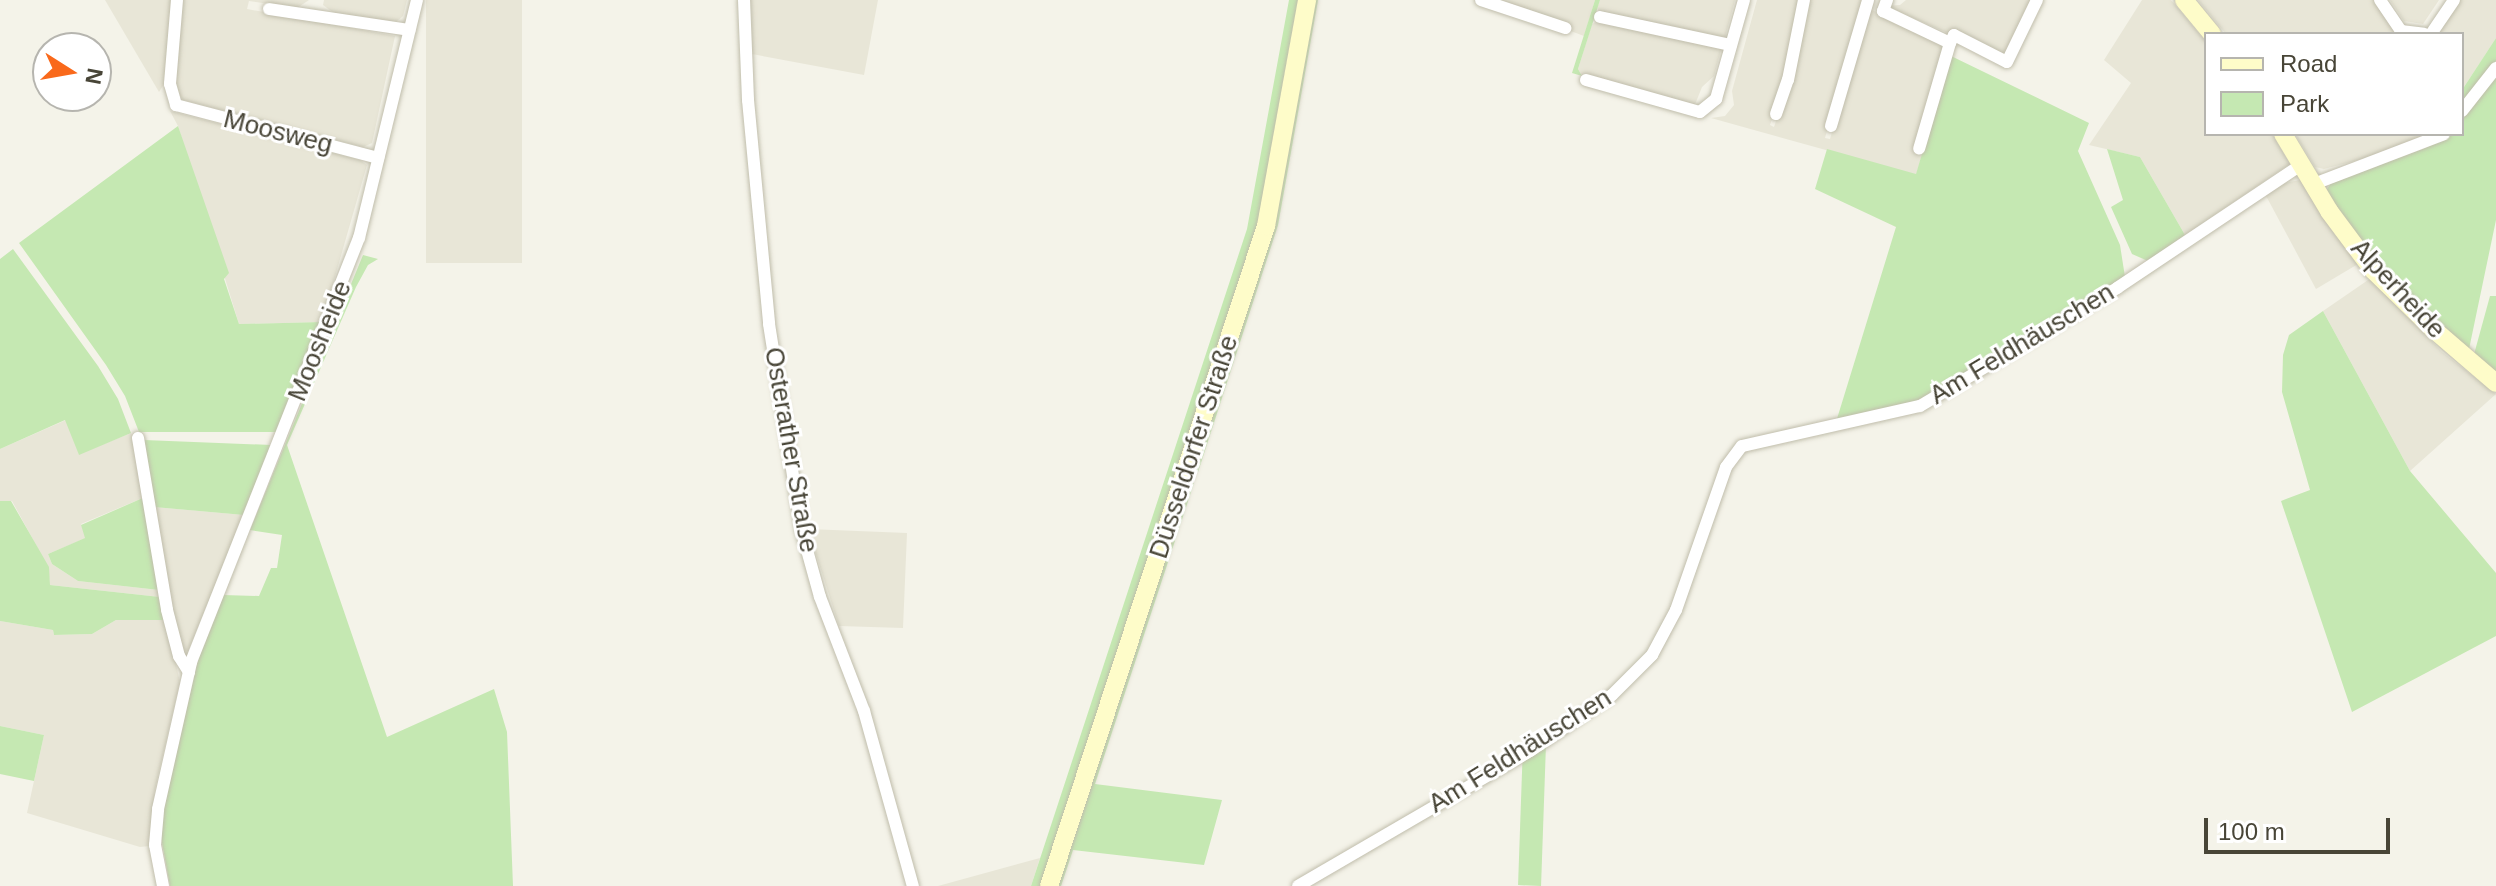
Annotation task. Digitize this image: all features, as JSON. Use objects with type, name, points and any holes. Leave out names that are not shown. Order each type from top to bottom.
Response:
[{"type":"main road","name":"Düsseldorfer Straße","points":[[1049,886],[1266,226],[1307,0]]},
{"type":"main road","points":[[2184,0],[2210,32]]},
{"type":"main road","name":"Alperheide","points":[[2284,136],[2379,276],[2496,383]]},
{"type":"street","name":"Moosweg","points":[[177,0],[170,88],[178,106],[378,158]]},
{"type":"street","points":[[313,15],[316,0]]},
{"type":"street","name":"Moosheide","points":[[163,886],[155,845],[158,809],[189,672],[359,238],[417,0]]},
{"type":"street","name":"Osterather Straße","points":[[744,0],[749,113],[769,324],[802,532],[820,597],[861,702],[913,886]]},
{"type":"street","points":[[1481,0],[1565,28]]},
{"type":"street","points":[[1586,80],[1700,112],[1716,99],[1744,0]]},
{"type":"street","points":[[1776,114],[1788,80],[1804,0]]},
{"type":"street","points":[[1831,126],[1868,0]]},
{"type":"street","points":[[1887,0],[1883,11],[1950,43]]},
{"type":"street","points":[[1919,149],[1954,35],[2007,62],[2037,0]]},
{"type":"street","points":[[2380,0],[2402,32]]},
{"type":"street","points":[[2432,32],[2454,0]]},
{"type":"street","points":[[269,9],[409,30]]},
{"type":"street","points":[[1600,17],[1731,45]]},
{"type":"street","points":[[2464,108],[2496,68]]},
{"type":"street","points":[[2314,184],[2439,136]]},
{"type":"street","name":"Am Feldhäuschen","points":[[1298,886],[1530,751],[1612,695],[1652,655],[1676,610],[1726,467],[1742,446],[1920,406],[2117,288],[2302,164]]},
{"type":"street","points":[[138,438],[164,594],[177,648],[189,672]]},
{"type":"shaded area","points":[[105,0],[171,0],[164,84],[159,92]]},
{"type":"shaded area","points":[[182,0],[309,0],[297,8],[249,1],[247,9],[395,36],[372,143],[363,147],[183,100],[175,88]]},
{"type":"shaded area","points":[[324,0],[407,0],[403,16],[396,22],[334,13],[323,5]]},
{"type":"shaded area","points":[[426,0],[522,0],[522,263],[426,263]]},
{"type":"shaded area","points":[[751,0],[878,0],[864,75],[752,54]]},
{"type":"shaded area","points":[[1488,0],[1595,0],[1584,36]]},
{"type":"shaded area","points":[[1600,0],[1735,0],[1724,41],[1601,15],[1597,8]]},
{"type":"shaded area","points":[[1757,0],[1801,0],[1787,73],[1770,125],[1774,127],[1792,74],[1807,0],[1864,0],[1825,138],[1830,139],[1868,8],[1941,44],[1944,52],[1915,153],[1922,155],[1916,175],[1711,118],[1725,116],[1734,105],[1732,91]]},
{"type":"shaded area","points":[[1906,0],[2033,0],[2007,53],[2000,56],[1886,6],[1900,5]]},
{"type":"shaded area","points":[[2142,0],[2171,0],[2204,40],[2204,136],[2273,136],[2290,164],[2185,235],[2140,157],[2089,145],[2131,83],[2104,60]]},
{"type":"shaded area","points":[[2198,0],[2376,0],[2396,32],[2224,32]]},
{"type":"shaded area","points":[[2390,0],[2439,0],[2423,24],[2404,21]]},
{"type":"shaded area","points":[[2459,0],[2496,0],[2496,38],[2464,87],[2464,32],[2437,32]]},
{"type":"shaded area","points":[[1600,20],[1722,46],[1714,76],[1702,87],[1694,107],[1582,76],[1578,69],[1592,24]]},
{"type":"shaded area","points":[[170,111],[360,160],[367,165],[322,322],[239,324],[178,126]]},
{"type":"shaded area","points":[[2296,136],[2423,136],[2366,158],[2324,169],[2315,167]]},
{"type":"shaded area","points":[[2300,180],[2358,264],[2316,289],[2265,194],[2280,184]]},
{"type":"shaded area","points":[[2371,278],[2442,352],[2496,394],[2410,471],[2323,311]]},
{"type":"shaded area","points":[[66,420],[79,454],[131,433],[137,448],[145,497],[81,524],[86,538],[48,554],[52,564],[78,581],[159,590],[160,597],[50,585],[48,567],[12,501],[0,501],[0,449]]},
{"type":"shaded area","points":[[154,507],[244,515],[188,651],[182,652],[170,611]]},
{"type":"shaded area","points":[[808,529],[907,533],[903,628],[839,626]]},
{"type":"shaded area","points":[[116,620],[166,620],[180,682],[155,789],[149,846],[140,847],[27,813],[44,735],[0,726],[0,621],[53,630],[54,635],[92,634]]},
{"type":"shaded area","points":[[1040,858],[1031,886],[938,886]]},
{"type":"green space","points":[[1289,0],[1300,0],[1262,211],[1042,886],[1031,886],[1247,229]]},
{"type":"green space","points":[[1313,0],[1318,0],[1278,225],[1198,472],[1195,468],[1262,263]]},
{"type":"green space","points":[[1595,0],[1600,0],[1578,69],[1582,76],[1572,73]]},
{"type":"green space","points":[[2496,38],[2496,61],[2464,101],[2464,87]]},
{"type":"green space","points":[[1951,56],[2089,123],[2078,151],[2120,245],[2125,277],[1918,402],[1836,422],[1896,227],[1815,189],[1827,149],[1916,174]]},
{"type":"green space","points":[[2496,73],[2496,220],[2468,354],[2374,264],[2325,193],[2332,181],[2423,149],[2448,136],[2464,136],[2464,116]]},
{"type":"green space","points":[[178,126],[229,273],[224,279],[239,324],[322,322],[277,432],[139,432],[125,396],[106,365],[19,243]]},
{"type":"green space","points":[[2107,149],[2140,157],[2185,235],[2148,261],[2132,254],[2111,207],[2123,200]]},
{"type":"green space","points":[[13,249],[98,366],[118,399],[131,433],[79,455],[65,420],[0,449],[0,259]]},
{"type":"green space","points":[[363,255],[378,259],[368,265],[356,287],[287,445],[387,737],[494,689],[507,732],[513,886],[170,886],[161,837],[165,800],[201,648],[223,595],[259,596],[271,568],[277,568],[282,535],[250,530]]},
{"type":"green space","points":[[2490,296],[2496,296],[2496,377],[2473,358]]},
{"type":"green space","points":[[2323,311],[2410,471],[2496,573],[2496,636],[2352,712],[2281,501],[2310,490],[2282,392],[2283,355],[2289,335]]},
{"type":"green space","points":[[144,440],[272,445],[244,515],[154,507]]},
{"type":"green space","points":[[1194,483],[1095,784],[1222,800],[1204,865],[1073,850],[1061,886],[1056,886],[1189,486]]},
{"type":"green space","points":[[145,497],[159,590],[78,581],[52,564],[48,554],[85,538],[81,525]]},
{"type":"green space","points":[[0,501],[11,501],[49,567],[50,585],[160,597],[166,620],[116,620],[92,634],[54,635],[53,630],[0,621]]},
{"type":"green space","points":[[0,726],[44,735],[34,781],[0,774]]},
{"type":"green space","points":[[1523,743],[1546,744],[1541,886],[1518,885]]}]
